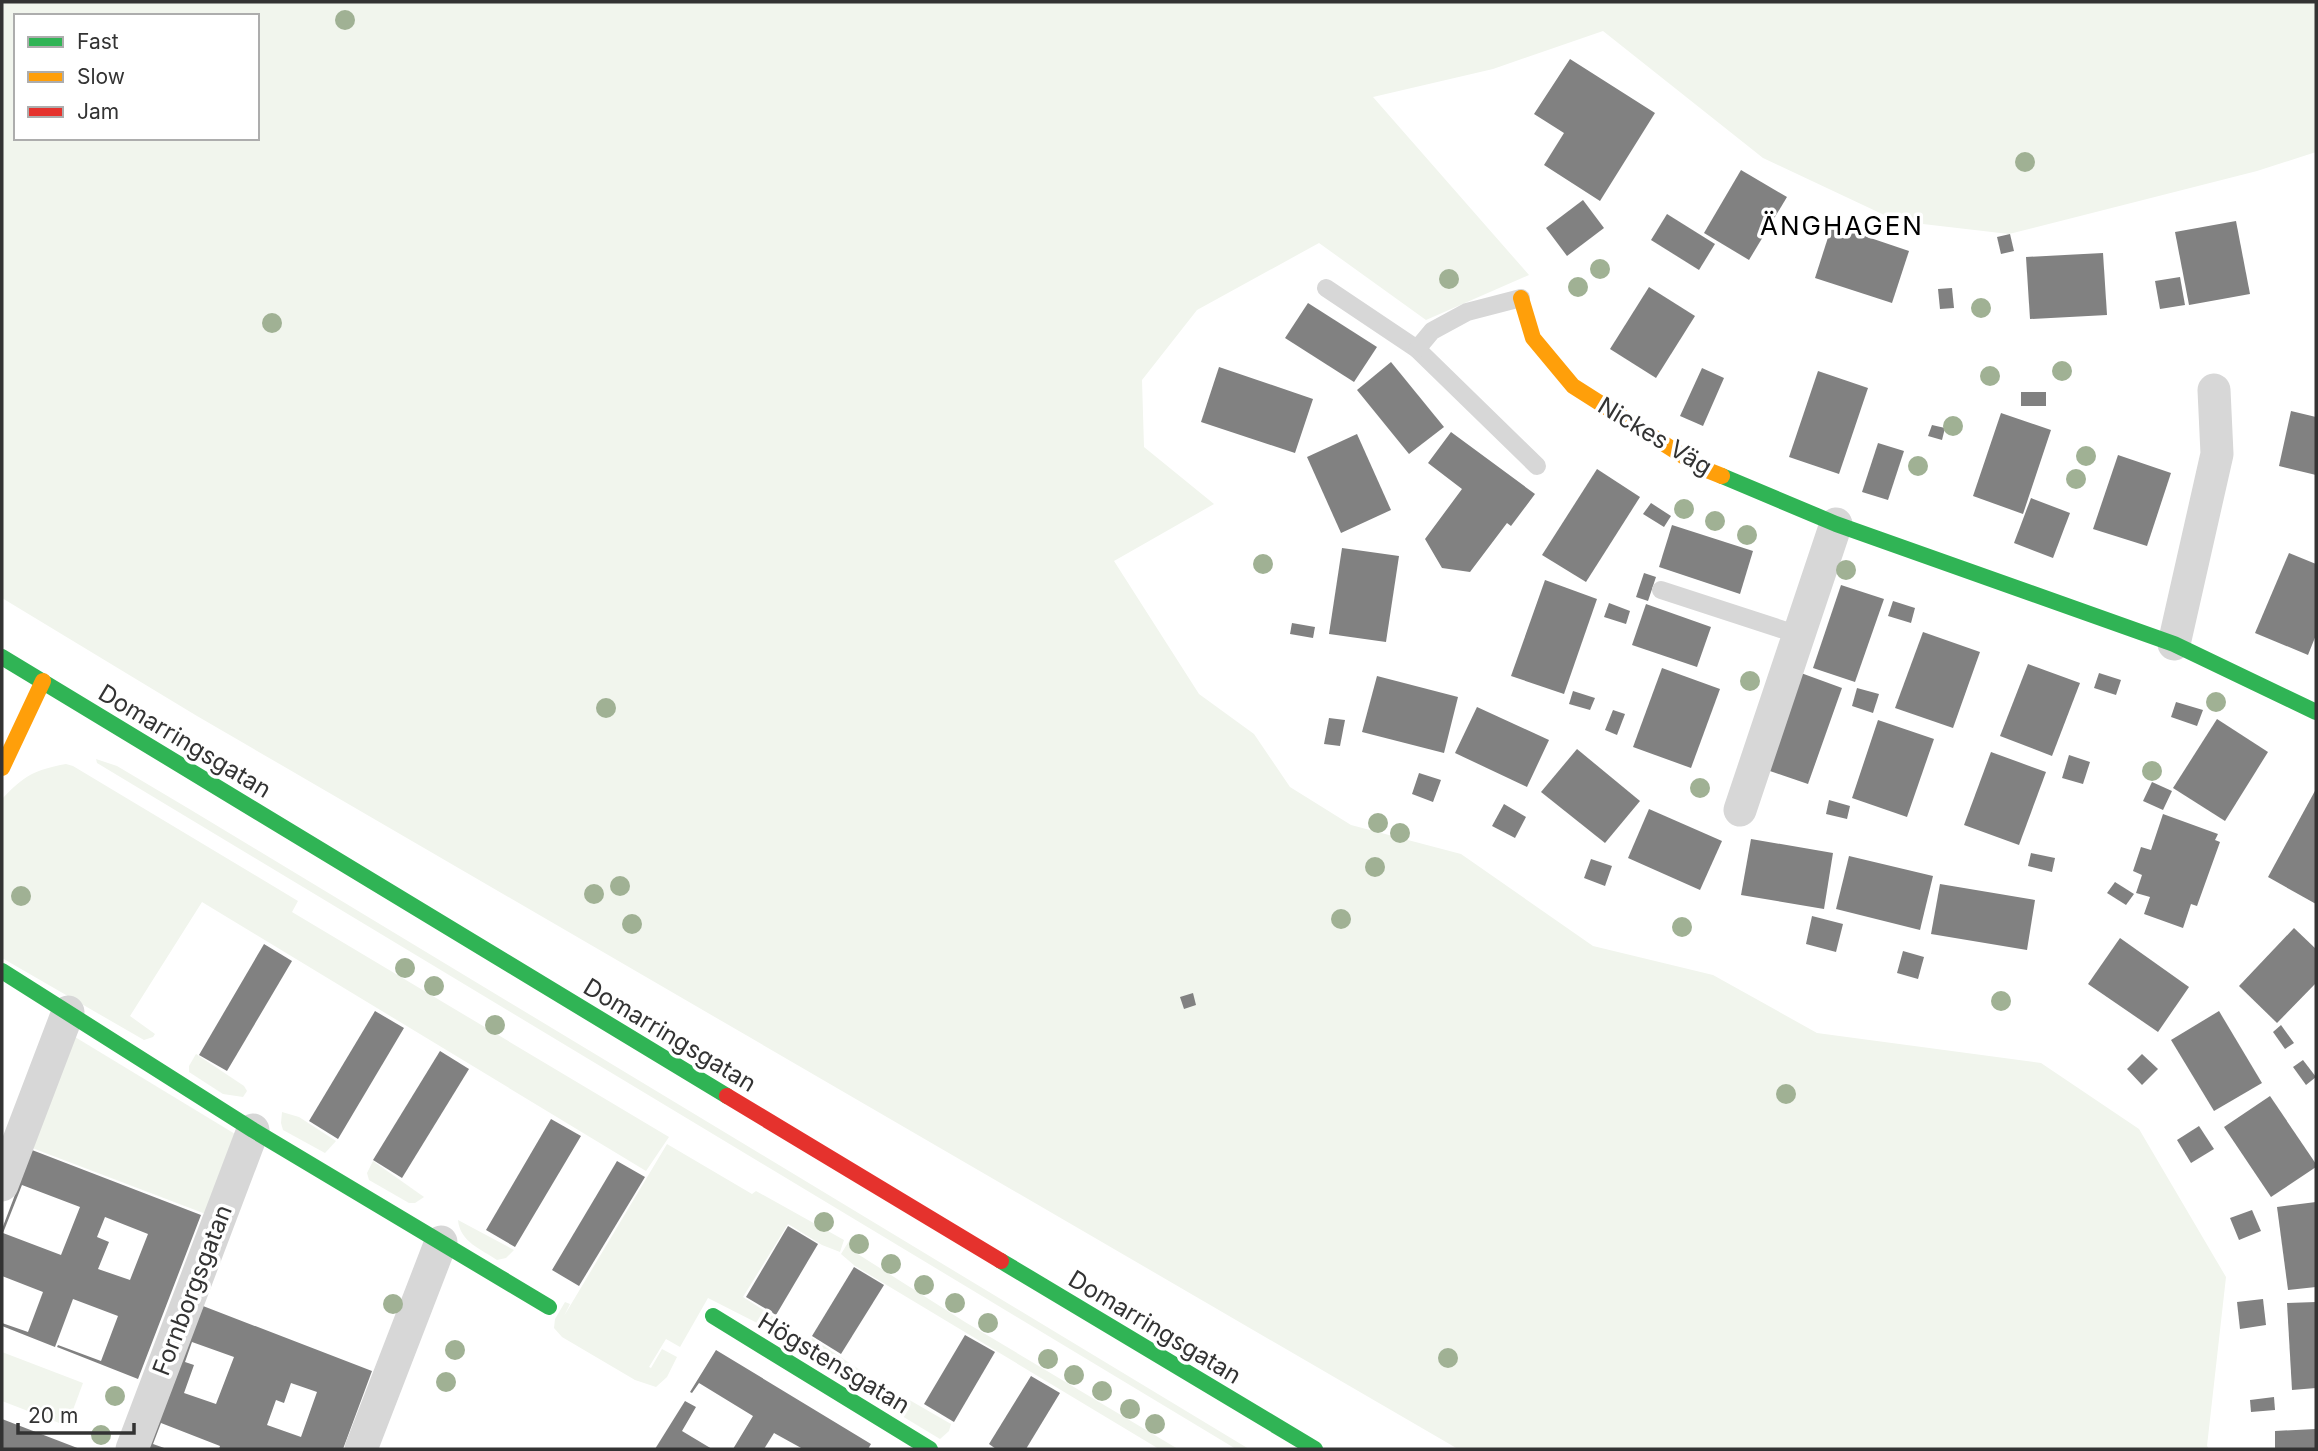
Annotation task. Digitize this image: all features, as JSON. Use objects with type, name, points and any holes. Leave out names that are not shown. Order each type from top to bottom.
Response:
[{"type":"street","name":"Nickes Väg","points":[[1521,298],[1533,338],[1573,386],[1702,468],[1836,524],[2174,644],[2316,712]]},
{"type":"street","points":[[2174,644],[2217,454],[2214,390]]},
{"type":"street","points":[[1740,810],[1836,524]]},
{"type":"street","name":"Domarringsgatan","points":[[2,657],[1315,1449]]},
{"type":"street","points":[[2,768],[43,681]]},
{"type":"street","points":[[2,971],[253,1130],[549,1307]]},
{"type":"street","points":[[2,1185],[68,1012]]},
{"type":"street","name":"Fornborgsgatan","points":[[132,1449],[253,1130]]},
{"type":"street","points":[[360,1449],[441,1242]]},
{"type":"street","name":"Högstensgatan","points":[[713,1316],[930,1449]]},
{"type":"lane","points":[[1326,288],[1417,349],[1537,466]]},
{"type":"lane","points":[[1417,349],[1432,331],[1467,312],[1521,298]]},
{"type":"lane","points":[[1661,590],[1798,635]]},
{"type":"shaded area","points":[[2,2],[2316,2],[2316,152],[2257,171],[2009,234],[1897,221],[1763,158],[1603,31],[1493,69],[1373,97],[1529,275],[1426,320],[1319,243],[1197,310],[1142,380],[1144,447],[1214,504],[1114,561],[1199,694],[1254,734],[1290,787],[1351,825],[1461,854],[1593,946],[1713,975],[1817,1033],[2041,1063],[2139,1129],[2226,1277],[2207,1446],[2209,1449],[1458,1449],[197,716],[2,598]]},
{"type":"shaded area","points":[[96,759],[117,766],[191,810],[1249,1449],[1236,1449],[97,763]]},
{"type":"shaded area","points":[[66,764],[298,901],[292,912],[669,1137],[646,1171],[202,902],[130,1016],[155,1034],[144,1040],[2,958],[2,799],[31,775]]},
{"type":"shaded area","points":[[75,1037],[240,1137],[211,1216],[27,1146]]},
{"type":"shaded area","points":[[196,1054],[244,1086],[247,1091],[243,1097],[223,1094],[189,1072],[189,1066]]},
{"type":"shaded area","points":[[282,1112],[299,1117],[336,1141],[325,1153],[283,1130]]},
{"type":"shaded area","points":[[667,1144],[752,1194],[756,1191],[844,1240],[840,1252],[822,1245],[788,1224],[743,1297],[774,1317],[767,1328],[708,1298],[680,1347],[666,1339],[649,1367],[651,1368],[662,1349],[677,1357],[667,1377],[656,1387],[635,1380],[562,1337],[554,1328],[555,1319],[565,1302],[570,1304],[564,1316]]},
{"type":"shaded area","points":[[373,1161],[424,1197],[415,1203],[409,1203],[369,1180],[367,1173]]},
{"type":"shaded area","points":[[458,1220],[514,1250],[506,1258],[497,1260],[467,1239]]},
{"type":"shaded area","points":[[849,1241],[853,1251],[965,1322],[1178,1449],[1159,1449],[855,1266],[841,1254]]},
{"type":"shaded area","points":[[812,1338],[863,1372],[853,1386],[807,1357]]},
{"type":"shaded area","points":[[2,1352],[83,1383],[67,1426],[2,1401]]},
{"type":"shaded area","points":[[899,1394],[951,1424],[949,1431],[940,1439],[897,1413],[895,1403]]},
{"type":"building","points":[[1570,59],[1655,113],[1600,201],[1544,165],[1564,133],[1534,114]]},
{"type":"building","points":[[1741,170],[1787,197],[1749,260],[1704,233]]},
{"type":"building","points":[[1583,200],[1604,228],[1567,256],[1546,228]]},
{"type":"building","points":[[1667,214],[1715,244],[1699,270],[1651,240]]},
{"type":"building","points":[[2236,221],[2250,294],[2189,305],[2175,232]]},
{"type":"building","points":[[1832,225],[1909,251],[1892,303],[1815,278]]},
{"type":"building","points":[[2010,234],[2014,251],[2001,254],[1997,237]]},
{"type":"building","points":[[2103,253],[2107,315],[2030,319],[2026,257]]},
{"type":"building","points":[[2180,277],[2185,305],[2160,309],[2155,281]]},
{"type":"building","points":[[1649,287],[1695,316],[1656,378],[1610,349]]},
{"type":"building","points":[[1952,288],[1954,308],[1940,309],[1938,289]]},
{"type":"building","points":[[1308,303],[1377,347],[1354,382],[1285,338]]},
{"type":"building","points":[[1391,362],[1444,427],[1409,454],[1357,390]]},
{"type":"building","points":[[1219,367],[1313,399],[1295,453],[1201,422]]},
{"type":"building","points":[[1702,368],[1724,378],[1703,426],[1680,416]]},
{"type":"building","points":[[1818,371],[1868,388],[1839,474],[1789,457]]},
{"type":"building","points":[[2021,392],[2046,392],[2046,406],[2021,406]]},
{"type":"building","points":[[2291,411],[2316,417],[2316,475],[2279,466]]},
{"type":"building","points":[[2001,413],[2051,430],[2023,514],[1973,496]]},
{"type":"building","points":[[1932,425],[1945,428],[1942,440],[1928,436]]},
{"type":"building","points":[[1451,432],[1535,494],[1511,526],[1507,523],[1470,572],[1442,568],[1425,539],[1462,489],[1428,463]]},
{"type":"building","points":[[1357,434],[1391,510],[1341,533],[1307,457]]},
{"type":"building","points":[[1878,443],[1904,451],[1888,500],[1862,492]]},
{"type":"building","points":[[2118,455],[2171,473],[2147,546],[2093,529]]},
{"type":"building","points":[[1597,469],[1640,497],[1586,582],[1542,555]]},
{"type":"building","points":[[2031,498],[2070,513],[2053,558],[2014,543]]},
{"type":"building","points":[[1651,503],[1671,516],[1664,527],[1643,514]]},
{"type":"building","points":[[1672,525],[1753,551],[1740,594],[1659,567]]},
{"type":"building","points":[[1342,548],[1399,556],[1386,642],[1329,634]]},
{"type":"building","points":[[2289,553],[2316,564],[2316,635],[2308,655],[2255,633]]},
{"type":"building","points":[[1644,573],[1656,577],[1648,601],[1636,597]]},
{"type":"building","points":[[1545,580],[1597,599],[1564,694],[1511,676]]},
{"type":"building","points":[[1841,585],[1884,599],[1855,682],[1813,668]]},
{"type":"building","points":[[1893,601],[1915,608],[1911,623],[1888,616]]},
{"type":"building","points":[[1609,603],[1630,611],[1626,624],[1604,617]]},
{"type":"building","points":[[1646,604],[1711,627],[1697,667],[1632,645]]},
{"type":"building","points":[[1292,623],[1315,627],[1313,638],[1290,634]]},
{"type":"building","points":[[1923,632],[1980,652],[1953,728],[1895,708]]},
{"type":"building","points":[[2028,664],[2080,683],[2052,756],[2000,736]]},
{"type":"building","points":[[1662,668],[1720,689],[1691,768],[1633,747]]},
{"type":"building","points":[[1801,673],[1842,688],[1808,784],[1767,770]]},
{"type":"building","points":[[2099,673],[2121,680],[2116,695],[2094,688]]},
{"type":"building","points":[[1377,676],[1458,697],[1444,753],[1362,732]]},
{"type":"building","points":[[1857,688],[1879,694],[1873,713],[1852,706]]},
{"type":"building","points":[[1573,691],[1595,698],[1590,710],[1569,704]]},
{"type":"building","points":[[2176,702],[2203,710],[2197,726],[2171,717]]},
{"type":"building","points":[[1477,707],[1549,740],[1527,787],[1455,753]]},
{"type":"building","points":[[1613,710],[1625,714],[1617,735],[1605,730]]},
{"type":"building","points":[[1329,718],[1345,720],[1340,746],[1324,744]]},
{"type":"building","points":[[2217,719],[2268,752],[2225,821],[2173,788]]},
{"type":"building","points":[[1878,720],[1934,739],[1907,817],[1852,798]]},
{"type":"building","points":[[1577,749],[1640,801],[1605,843],[1541,792]]},
{"type":"building","points":[[1991,752],[2046,772],[2019,845],[1964,825]]},
{"type":"building","points":[[2069,755],[2090,762],[2083,784],[2062,778]]},
{"type":"building","points":[[1419,773],[1441,780],[1433,802],[1412,794]]},
{"type":"building","points":[[2152,782],[2172,791],[2163,810],[2143,801]]},
{"type":"building","points":[[2316,789],[2316,904],[2268,877]]},
{"type":"building","points":[[1829,800],[1850,806],[1847,819],[1826,814]]},
{"type":"building","points":[[1504,804],[1526,817],[1515,838],[1492,826]]},
{"type":"building","points":[[1649,809],[1722,841],[1700,890],[1628,858]]},
{"type":"building","points":[[2163,814],[2218,834],[2215,840],[2220,842],[2197,906],[2191,904],[2183,928],[2144,914],[2150,897],[2136,893],[2142,875],[2133,871],[2141,847],[2151,850]]},
{"type":"building","points":[[1751,839],[1833,853],[1824,909],[1741,895]]},
{"type":"building","points":[[2031,853],[2055,858],[2052,872],[2028,866]]},
{"type":"building","points":[[1849,856],[1933,876],[1920,930],[1836,909]]},
{"type":"building","points":[[1591,859],[1612,866],[1605,886],[1584,878]]},
{"type":"building","points":[[2115,882],[2134,894],[2126,905],[2107,893]]},
{"type":"building","points":[[1940,884],[2035,900],[2027,950],[1931,934]]},
{"type":"building","points":[[1812,916],[1843,924],[1836,952],[1806,944]]},
{"type":"building","points":[[2294,928],[2316,949],[2316,983],[2277,1023],[2239,986]]},
{"type":"building","points":[[2120,938],[2189,987],[2158,1032],[2088,984]]},
{"type":"building","points":[[264,944],[292,961],[227,1071],[199,1055]]},
{"type":"building","points":[[1903,951],[1924,957],[1918,979],[1897,973]]},
{"type":"building","points":[[1193,993],[1196,1005],[1184,1009],[1180,997]]},
{"type":"building","points":[[375,1011],[404,1028],[338,1139],[309,1121]]},
{"type":"building","points":[[2219,1011],[2262,1083],[2214,1111],[2171,1040]]},
{"type":"building","points":[[2281,1025],[2294,1043],[2285,1049],[2273,1032]]},
{"type":"building","points":[[440,1051],[469,1069],[402,1178],[373,1160]]},
{"type":"building","points":[[2142,1054],[2158,1069],[2142,1085],[2127,1069]]},
{"type":"building","points":[[2303,1060],[2316,1077],[2306,1085],[2293,1067]]},
{"type":"building","points":[[2270,1096],[2316,1164],[2316,1167],[2271,1197],[2224,1127]]},
{"type":"building","points":[[551,1119],[581,1136],[515,1247],[486,1230]]},
{"type":"building","points":[[2199,1126],[2214,1149],[2191,1163],[2177,1140]]},
{"type":"building","points":[[32,1150],[201,1215],[138,1379],[57,1347],[58,1345],[101,1361],[118,1316],[73,1299],[55,1347],[2,1326],[2,1323],[28,1332],[43,1292],[2,1276],[2,1229]],"holes":[[[22,1185],[80,1207],[61,1255],[3,1233]],[[105,1217],[148,1234],[130,1280],[98,1269],[109,1242],[97,1237]]]},
{"type":"building","points":[[617,1161],[645,1177],[579,1286],[552,1270]]},
{"type":"building","points":[[2316,1202],[2316,1287],[2288,1290],[2277,1207]]},
{"type":"building","points":[[2252,1210],[2261,1231],[2239,1240],[2230,1218]]},
{"type":"building","points":[[788,1226],[818,1244],[776,1315],[746,1297]]},
{"type":"building","points":[[854,1267],[884,1285],[841,1354],[812,1336]]},
{"type":"building","points":[[2263,1299],[2266,1325],[2240,1329],[2237,1302]]},
{"type":"building","points":[[2316,1302],[2316,1388],[2292,1390],[2287,1303]]},
{"type":"building","points":[[203,1306],[372,1371],[343,1449],[219,1449],[220,1446],[161,1423],[153,1444],[167,1449],[148,1449]],"holes":[[[192,1342],[234,1357],[216,1404],[184,1393],[194,1365],[185,1362]],[[291,1383],[317,1392],[301,1437],[267,1425],[276,1400],[284,1403]]]},
{"type":"building","points":[[965,1335],[995,1352],[954,1422],[924,1404]]},
{"type":"building","points":[[716,1350],[871,1444],[868,1449],[803,1449],[774,1433],[764,1449],[733,1449],[753,1416],[699,1383],[692,1393],[690,1392]]},
{"type":"building","points":[[1031,1376],[1060,1393],[1026,1449],[996,1449],[989,1444]]},
{"type":"building","points":[[2274,1397],[2275,1410],[2251,1412],[2250,1400]]},
{"type":"building","points":[[685,1401],[696,1407],[682,1431],[712,1449],[655,1449]]},
{"type":"building","points":[[2,1419],[80,1449],[2,1449]]},
{"type":"building","points":[[2316,1429],[2316,1449],[2275,1449],[2275,1431]]},
{"type":"traffic: fast","points":[[1722,476],[1836,524],[2174,644],[2316,712]]},
{"type":"traffic: fast","points":[[2,657],[727,1096]]},
{"type":"traffic: fast","points":[[2,971],[253,1130],[549,1307]]},
{"type":"traffic: fast","points":[[1001,1261],[1315,1449]]},
{"type":"traffic: fast","points":[[713,1316],[930,1449]]},
{"type":"traffic: slow","points":[[1521,298],[1533,338],[1573,386],[1702,468],[1722,476]]},
{"type":"traffic: slow","points":[[2,768],[43,681]]},
{"type":"traffic: jam","points":[[727,1096],[1001,1261]]},
{"type":"district","name":"ÄNGHAGEN","points":[[1842,225]]}]
